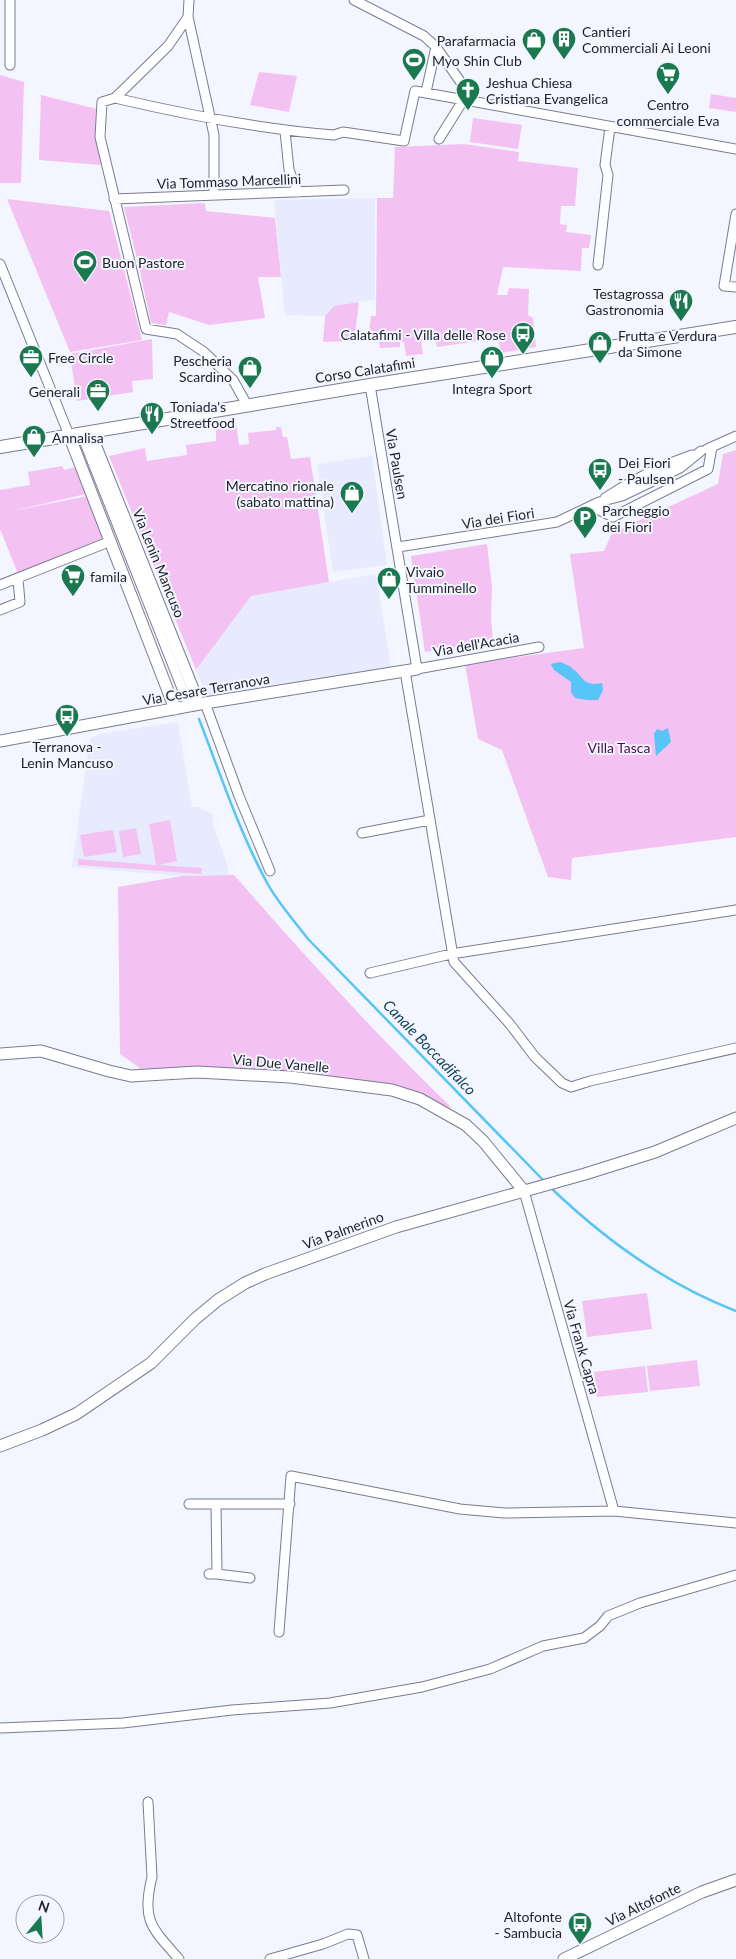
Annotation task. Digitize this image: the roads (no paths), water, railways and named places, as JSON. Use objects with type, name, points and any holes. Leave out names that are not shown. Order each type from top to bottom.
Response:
[{"type":"main road","name":"Corso Calatafimi","points":[[0,447],[247,405],[736,327]]},
{"type":"street","points":[[10,0],[10,65]]},
{"type":"street","points":[[189,0],[188,17],[214,135],[214,195]]},
{"type":"street","points":[[354,0],[424,36],[436,46],[474,101]]},
{"type":"street","points":[[188,17],[168,46],[115,98],[102,102],[100,137],[146,330],[176,334],[204,352],[233,380],[247,405]]},
{"type":"street","points":[[426,92],[436,46]]},
{"type":"street","points":[[115,98],[210,118],[285,131],[334,135],[344,132],[404,141],[415,91],[736,149]]},
{"type":"street","points":[[439,139],[464,100]]},
{"type":"street","points":[[598,265],[608,175],[605,165],[610,127]]},
{"type":"street","points":[[285,131],[289,170],[298,192]]},
{"type":"street","name":"Via Tommaso Marcellini","points":[[114,199],[344,190]]},
{"type":"street","points":[[736,214],[724,286],[736,287]]},
{"type":"street","points":[[0,264],[80,434],[111,541],[175,708]]},
{"type":"street","name":"Via Paulsen","points":[[370,385],[417,669]]},
{"type":"street","name":"Via Lenin Mancuso","points":[[80,434],[198,704]]},
{"type":"street","name":"Via dei Fiori","points":[[398,547],[557,522],[595,504],[622,496],[680,468],[701,451],[736,436]]},
{"type":"street","points":[[595,504],[613,517],[708,469],[712,447]]},
{"type":"street","points":[[0,586],[111,541]]},
{"type":"street","points":[[0,610],[20,602],[18,579]]},
{"type":"street","name":"Via dell'Acacia","points":[[417,669],[539,647]]},
{"type":"street","name":"Via Cesare Terranova","points":[[0,741],[198,704],[417,669]]},
{"type":"street","points":[[406,671],[451,954],[454,962],[509,1023],[535,1057],[562,1083],[571,1087],[736,1048]]},
{"type":"street","points":[[198,704],[270,871]]},
{"type":"street","points":[[362,833],[430,820]]},
{"type":"street","points":[[370,973],[451,954],[736,910]]},
{"type":"street","name":"Via Due Vanelle","points":[[0,1054],[40,1051],[131,1076],[205,1072],[290,1077],[392,1090],[420,1099],[466,1125],[483,1141],[524,1191]]},
{"type":"street","name":"Via Palmerino","points":[[0,1446],[42,1430],[76,1414],[133,1377],[151,1363],[194,1319],[218,1300],[245,1283],[396,1227],[655,1152],[736,1118]]},
{"type":"street","name":"Via Frank Capra","points":[[524,1191],[614,1511]]},
{"type":"street","points":[[280,1632],[292,1476],[460,1509],[504,1513],[614,1511],[736,1523]]},
{"type":"street","points":[[189,1504],[290,1504]]},
{"type":"street","points":[[216,1504],[213,1574],[250,1578]]},
{"type":"street","points":[[0,1728],[123,1722],[232,1710],[330,1703],[422,1687],[490,1669],[543,1646],[584,1638],[600,1626],[608,1616],[640,1602],[736,1575]]},
{"type":"street","points":[[148,1802],[152,1877],[148,1919],[155,1931],[179,1959]]},
{"type":"street","name":"Via Altofonte","points":[[564,1959],[702,1892],[736,1880]]},
{"type":"street","points":[[270,1959],[323,1944],[348,1934],[357,1935],[364,1959]]},
{"type":"water","points":[[560,662],[571,667],[591,684],[602,683],[603,690],[598,700],[575,698],[571,692],[571,682],[554,670],[551,664]]},
{"type":"water","points":[[668,728],[671,742],[656,756],[654,734],[657,729],[662,731]]},
{"type":"waterway","name":"Canale Boccadifalco","points":[[199,719],[246,840],[269,887],[279,902],[308,939],[545,1182]]},
{"type":"waterway","name":"Canale Boccadifalco","points":[[550,1187],[592,1225],[637,1258],[685,1288],[736,1311]]},
{"type":"place","name":"Cantieri Commerciali Ai Leoni","points":[[564,60]]},
{"type":"place","name":"Parafarmacia","points":[[534,61]]},
{"type":"place","name":"Myo Shin Club","points":[[414,81]]},
{"type":"place","name":"Centro commerciale Eva","points":[[668,95]]},
{"type":"place","name":"Jeshua Chiesa Cristiana Evangelica","points":[[468,111]]},
{"type":"place","name":"Buon Pastore","points":[[85,283]]},
{"type":"place","name":"Testagrossa Gastronomia","points":[[681,322]]},
{"type":"place","name":"Calatafimi - Villa delle Rose","points":[[523,355]]},
{"type":"place","name":"Frutta e Verdura da Simone","points":[[600,364]]},
{"type":"place","name":"Free Circle","points":[[31,378]]},
{"type":"place","name":"Integra Sport","points":[[492,379]]},
{"type":"place","name":"Pescheria Scardino","points":[[250,389]]},
{"type":"place","name":"Generali","points":[[98,412]]},
{"type":"place","name":"Toniada's Streetfood","points":[[152,435]]},
{"type":"place","name":"Annalisa","points":[[34,458]]},
{"type":"place","name":"Dei Fiori - Paulsen","points":[[600,491]]},
{"type":"place","name":"Mercatino rionale (sabato mattina)","points":[[352,514]]},
{"type":"place","name":"Parcheggio dei Fiori","points":[[585,539]]},
{"type":"place","name":"famila","points":[[73,597]]},
{"type":"place","name":"Vivaio Tumminello","points":[[389,600]]},
{"type":"place","name":"Terranova - Lenin Mancuso","points":[[67,737]]},
{"type":"place","name":"Altofonte - Sambucia","points":[[580,1945]]},
{"type":"park label","name":"Villa Tasca","points":[[619,747]]}]
